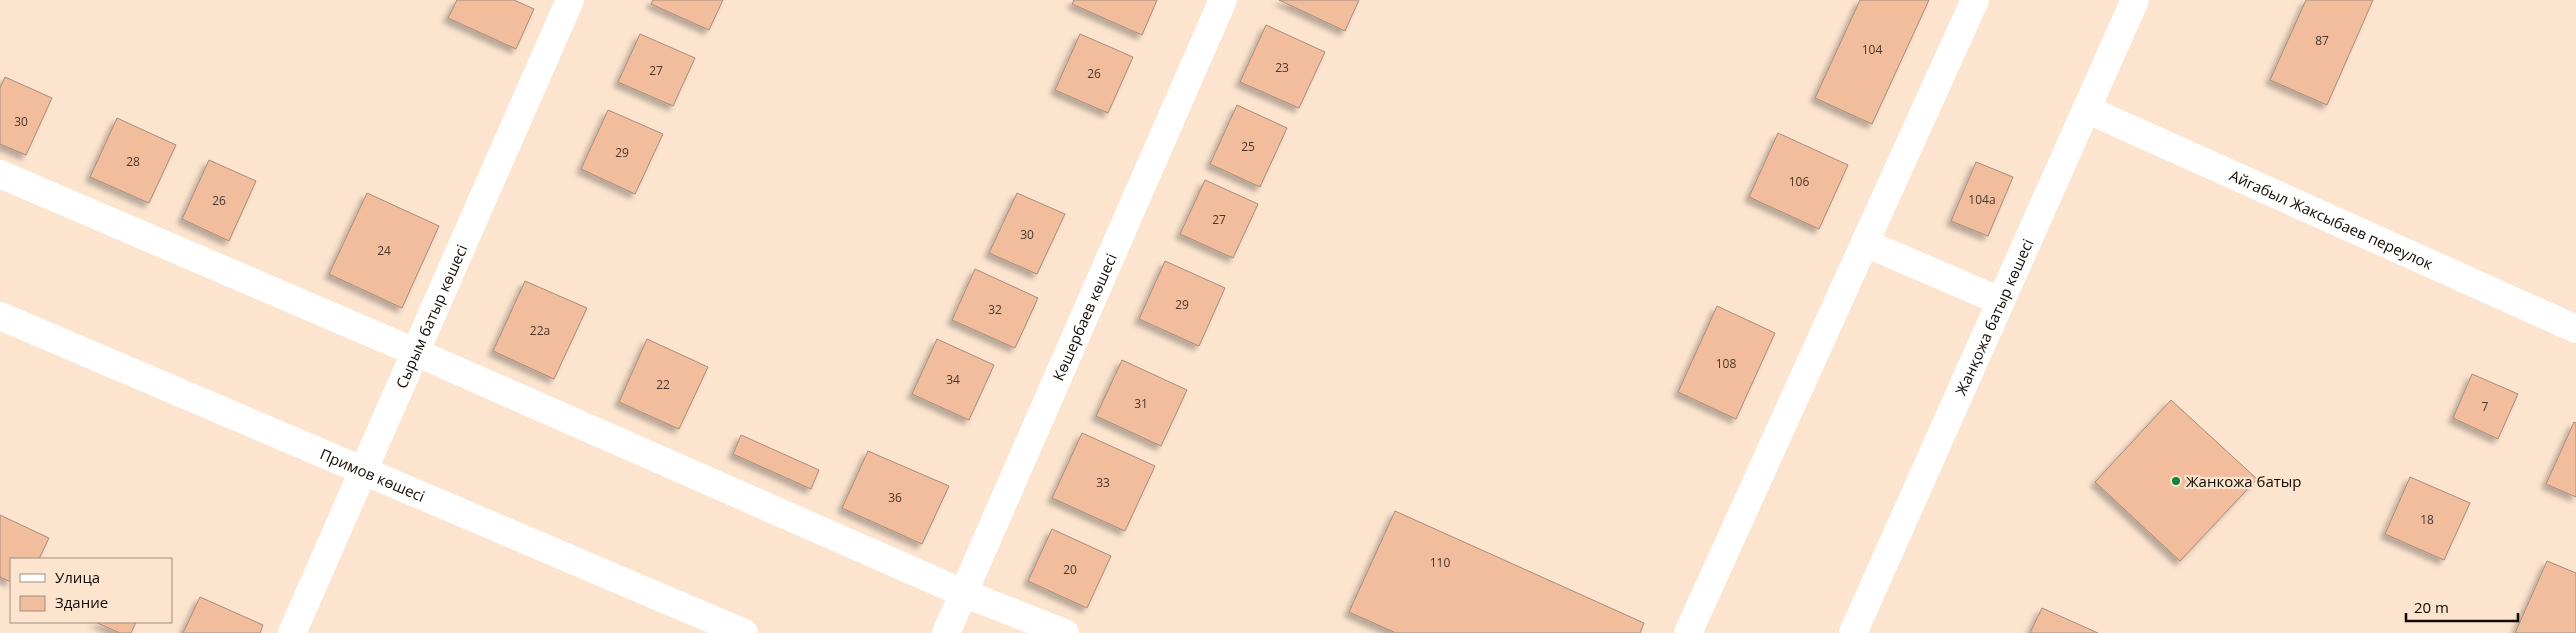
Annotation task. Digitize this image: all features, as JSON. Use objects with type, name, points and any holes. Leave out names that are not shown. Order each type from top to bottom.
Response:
[{"type":"street","name":"Сырым батыр көшесі","points":[[292,633],[570,0]]},
{"type":"street","name":"Көшербаев көшесі","points":[[946,633],[1223,0]]},
{"type":"street","points":[[1688,633],[1975,0]]},
{"type":"street","name":"Жанқожа батыр көшесі","points":[[1853,633],[2135,0]]},
{"type":"street","name":"Айгабыл Жаксыбаев переулок","points":[[2086,109],[2576,329]]},
{"type":"street","points":[[0,174],[415,352],[964,593],[1065,633]]},
{"type":"street","points":[[1865,243],[2000,302]]},
{"type":"street","name":"Примов көшесі","points":[[0,316],[744,633]]},
{"type":"building","points":[[457,0],[514,0],[534,9],[516,49],[448,18]]},
{"type":"building","points":[[653,0],[723,0],[709,30],[651,4]]},
{"type":"building","points":[[1074,0],[1157,0],[1142,35],[1072,4]]},
{"type":"building","points":[[1279,0],[1359,0],[1345,31]]},
{"type":"building","points":[[1860,0],[1929,0],[1872,124],[1815,98]]},
{"type":"building","points":[[2306,0],[2373,0],[2327,105],[2270,80]]},
{"type":"building","points":[[1266,25],[1325,52],[1299,108],[1240,82]]},
{"type":"building","points":[[640,34],[695,58],[673,106],[618,82]]},
{"type":"building","points":[[1080,34],[1133,57],[1108,113],[1055,90]]},
{"type":"building","points":[[5,77],[52,98],[26,155],[0,144],[0,88]]},
{"type":"building","points":[[1237,105],[1287,128],[1260,187],[1210,164]]},
{"type":"building","points":[[608,110],[663,134],[635,194],[581,169]]},
{"type":"building","points":[[117,118],[176,145],[149,203],[90,177]]},
{"type":"building","points":[[1778,133],[1848,165],[1819,229],[1749,197]]},
{"type":"building","points":[[209,160],[256,181],[229,241],[182,219]]},
{"type":"building","points":[[1976,162],[2013,177],[1988,236],[1951,221]]},
{"type":"building","points":[[1205,180],[1258,204],[1233,258],[1180,234]]},
{"type":"building","points":[[367,193],[439,226],[402,308],[329,274]]},
{"type":"building","points":[[1017,193],[1065,214],[1037,274],[989,253]]},
{"type":"building","points":[[1165,261],[1225,288],[1199,346],[1139,319]]},
{"type":"building","points":[[975,269],[1038,298],[1015,348],[952,320]]},
{"type":"building","points":[[525,281],[587,308],[554,379],[493,351]]},
{"type":"building","points":[[1717,306],[1775,333],[1736,419],[1678,392]]},
{"type":"building","points":[[647,339],[708,367],[679,429],[619,402]]},
{"type":"building","points":[[937,339],[994,365],[969,420],[912,394]]},
{"type":"building","points":[[1122,360],[1187,390],[1161,446],[1096,416]]},
{"type":"building","points":[[2472,374],[2518,394],[2498,439],[2453,418]]},
{"type":"building","name":"Жанкожа батыр","points":[[2171,400],[2257,479],[2180,561],[2095,482]]},
{"type":"building","points":[[2574,422],[2576,423],[2576,497],[2546,484]]},
{"type":"building","points":[[1082,433],[1155,466],[1125,531],[1052,498]]},
{"type":"building","points":[[741,435],[819,470],[811,489],[733,454]]},
{"type":"building","points":[[868,451],[949,486],[922,544],[842,508]]},
{"type":"building","points":[[2410,477],[2470,503],[2444,560],[2385,534]]},
{"type":"building","points":[[1395,511],[1644,623],[1640,633],[1396,633],[1349,612]]},
{"type":"building","points":[[0,515],[49,538],[39,558],[10,558],[10,582],[0,577]]},
{"type":"building","points":[[1052,529],[1111,556],[1087,608],[1028,581]]},
{"type":"building","points":[[2547,561],[2576,573],[2576,633],[2515,633]]},
{"type":"building","points":[[200,597],[263,625],[260,633],[183,633]]},
{"type":"building","points":[[2042,608],[2098,633],[2030,633]]},
{"type":"building","points":[[97,623],[136,623],[131,633],[120,633]]},
{"type":"place","name":"Жанкожа батыр","points":[[2176,481]]}]
